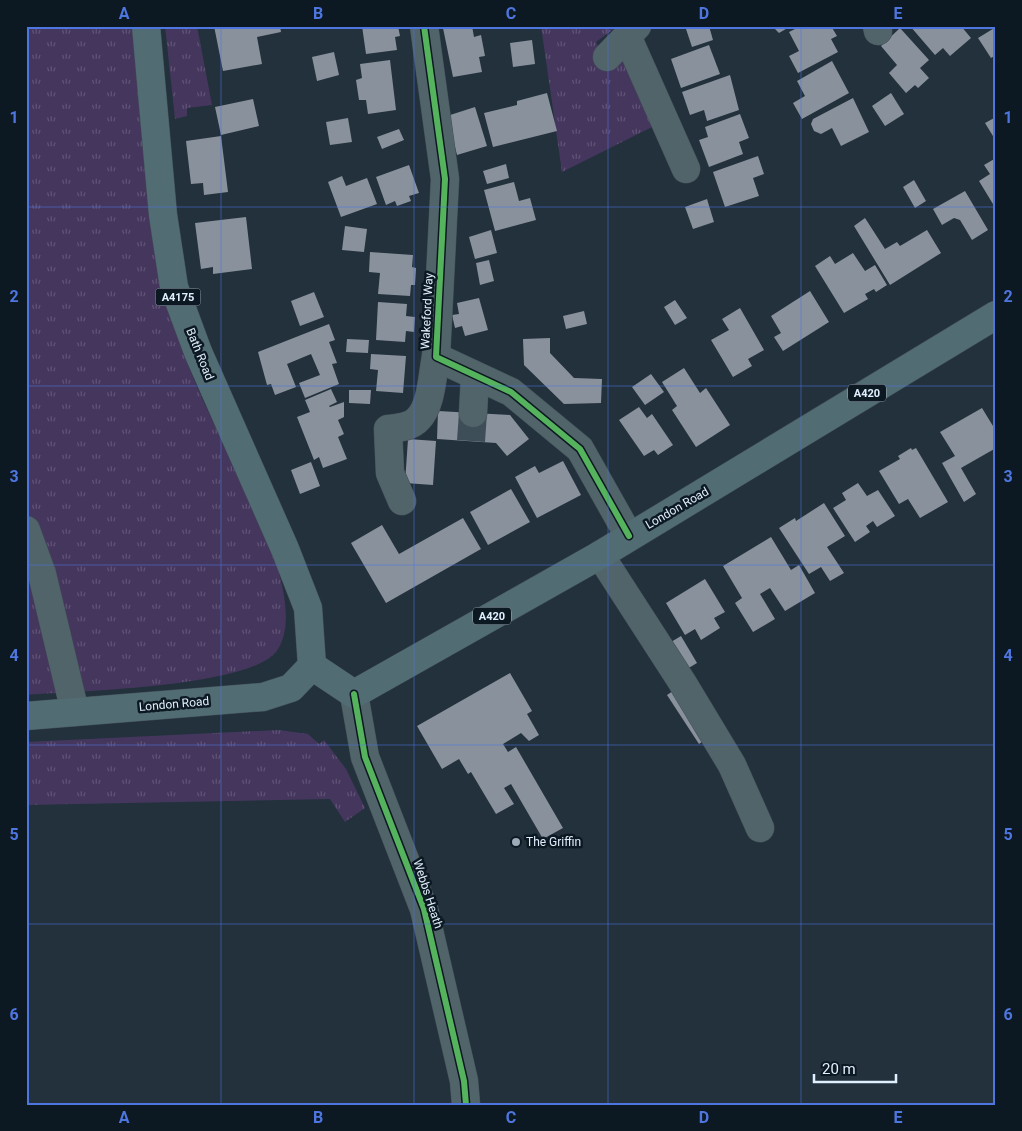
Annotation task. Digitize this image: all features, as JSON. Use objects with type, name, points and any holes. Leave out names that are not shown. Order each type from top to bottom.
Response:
[{"type":"main road","name":"Bath Road","points":[[146,26],[163,215],[174,288],[198,352],[285,548],[308,608],[312,666]]},
{"type":"main road","name":"London Road","points":[[354,694],[600,555],[996,314]]},
{"type":"main road","points":[[312,666],[354,694]]},
{"type":"main road","name":"London Road","points":[[31,719],[74,712],[263,697],[291,688],[312,666]]},
{"type":"street","name":"Wakeford Way","points":[[424,26],[445,179],[436,357],[511,392],[580,449],[629,536]]},
{"type":"street","points":[[607,56],[632,31],[686,169]]},
{"type":"street","points":[[402,501],[390,473],[388,429],[402,427],[418,420],[426,406],[436,357]]},
{"type":"street","points":[[473,412],[475,376]]},
{"type":"street","points":[[26,530],[42,574],[74,712]]},
{"type":"street","points":[[600,555],[682,682],[732,765],[760,828]]},
{"type":"street","name":"Webbs Heath","points":[[354,694],[365,757],[424,909],[464,1081],[466,1105]]},
{"type":"green space","points":[[26,26],[135,26],[167,302],[180,345],[198,388],[262,524],[275,560],[284,594],[285,625],[278,649],[263,662],[236,672],[201,680],[161,685],[26,695]]},
{"type":"green space","points":[[165,26],[197,26],[212,105],[187,108],[187,116],[175,119]]},
{"type":"green space","points":[[541,26],[618,26],[596,42],[609,69],[626,59],[656,125],[562,172]]},
{"type":"green space","points":[[279,730],[308,734],[319,744],[324,740],[346,769],[365,808],[345,822],[330,799],[26,805],[26,742]]},
{"type":"building","points":[[214,26],[280,26],[281,32],[257,37],[262,64],[223,71]]},
{"type":"building","points":[[362,26],[398,26],[400,36],[395,37],[397,50],[366,54]]},
{"type":"building","points":[[472,26],[474,37],[481,35],[485,56],[479,57],[482,72],[453,77],[443,28]]},
{"type":"building","points":[[685,26],[709,26],[713,40],[692,47]]},
{"type":"building","points":[[772,26],[791,26],[779,33]]},
{"type":"building","points":[[801,26],[831,26],[837,36],[831,39],[838,52],[798,73],[789,56],[799,51],[789,32]]},
{"type":"building","points":[[910,26],[961,26],[971,38],[950,56],[943,48],[935,55]]},
{"type":"building","points":[[996,27],[996,55],[991,58],[978,38]]},
{"type":"building","points":[[900,28],[929,60],[920,68],[929,78],[918,88],[915,85],[906,93],[889,73],[897,65],[881,46]]},
{"type":"building","points":[[532,40],[535,64],[513,67],[510,43]]},
{"type":"building","points":[[709,45],[720,74],[681,88],[671,59]]},
{"type":"building","points":[[334,52],[339,75],[317,81],[312,57]]},
{"type":"building","points":[[390,60],[396,110],[368,114],[366,100],[359,100],[356,80],[362,78],[360,64]]},
{"type":"building","points":[[832,61],[849,93],[802,119],[793,103],[805,96],[797,81]]},
{"type":"building","points":[[730,75],[739,110],[707,121],[704,110],[690,115],[682,92]]},
{"type":"building","points":[[547,93],[557,131],[493,147],[484,113],[517,105],[517,101]]},
{"type":"building","points":[[891,93],[904,114],[885,126],[872,106]]},
{"type":"building","points":[[853,98],[869,132],[841,146],[832,128],[821,134],[814,131],[811,124],[813,119]]},
{"type":"building","points":[[253,99],[259,126],[221,135],[215,107]]},
{"type":"building","points":[[475,107],[487,146],[457,155],[447,116]]},
{"type":"building","points":[[740,114],[749,138],[739,142],[743,154],[709,167],[699,140],[708,137],[705,127]]},
{"type":"building","points":[[996,117],[996,141],[985,123]]},
{"type":"building","points":[[348,118],[352,142],[330,145],[326,122]]},
{"type":"building","points":[[399,129],[404,140],[382,149],[377,137]]},
{"type":"building","points":[[221,136],[228,192],[204,195],[203,183],[191,184],[186,141]]},
{"type":"building","points":[[758,156],[764,174],[753,178],[759,196],[725,207],[713,172]]},
{"type":"building","points":[[996,158],[996,209],[979,181],[990,174],[984,165]]},
{"type":"building","points":[[506,164],[509,178],[487,184],[483,171]]},
{"type":"building","points":[[409,165],[419,193],[409,196],[411,201],[397,206],[395,201],[386,205],[376,177]]},
{"type":"building","points":[[342,176],[346,186],[367,178],[377,204],[341,217],[328,182]]},
{"type":"building","points":[[914,180],[926,201],[915,208],[903,187]]},
{"type":"building","points":[[514,182],[519,201],[530,198],[536,220],[495,231],[484,190]]},
{"type":"building","points":[[965,191],[988,230],[972,240],[960,220],[954,218],[942,225],[933,209]]},
{"type":"building","points":[[707,199],[714,222],[693,229],[685,207]]},
{"type":"building","points":[[246,217],[252,269],[213,274],[213,267],[201,269],[195,223]]},
{"type":"building","points":[[865,218],[885,249],[897,242],[900,246],[927,230],[941,253],[890,285],[854,226]]},
{"type":"building","points":[[345,226],[367,229],[364,252],[342,250]]},
{"type":"building","points":[[491,230],[497,253],[475,259],[469,237]]},
{"type":"building","points":[[370,252],[413,255],[412,267],[416,268],[415,285],[411,285],[410,296],[378,294],[380,273],[369,272]]},
{"type":"building","points":[[853,253],[865,271],[875,265],[887,285],[876,292],[874,289],[865,294],[868,299],[844,313],[815,266],[830,256],[835,264]]},
{"type":"building","points":[[489,260],[494,281],[480,285],[476,263]]},
{"type":"building","points":[[810,291],[829,322],[783,351],[774,337],[781,333],[771,316]]},
{"type":"building","points":[[314,292],[324,317],[300,326],[291,301]]},
{"type":"building","points":[[479,298],[488,330],[465,336],[462,326],[455,328],[452,315],[459,314],[457,303]]},
{"type":"building","points":[[675,300],[687,318],[675,325],[664,307]]},
{"type":"building","points":[[378,302],[407,304],[406,316],[415,317],[414,332],[406,331],[405,342],[376,340]]},
{"type":"building","points":[[740,308],[764,350],[748,359],[752,366],[733,377],[711,340],[729,330],[722,319]]},
{"type":"building","points":[[584,311],[587,324],[566,329],[563,316]]},
{"type":"building","points":[[329,324],[335,340],[329,342],[337,363],[332,364],[339,384],[305,398],[299,383],[320,375],[311,354],[287,364],[296,387],[275,395],[271,384],[267,385],[258,352]]},
{"type":"building","points":[[550,338],[550,353],[574,378],[602,379],[601,403],[564,404],[524,365],[523,339]]},
{"type":"building","points":[[347,339],[369,340],[368,353],[346,352]]},
{"type":"building","points":[[371,354],[406,356],[403,393],[376,391],[378,370],[370,369]]},
{"type":"building","points":[[684,368],[700,393],[706,388],[730,425],[696,447],[672,410],[677,406],[662,382]]},
{"type":"building","points":[[651,374],[664,392],[645,405],[632,387]]},
{"type":"building","points":[[331,389],[337,402],[330,407],[344,402],[344,417],[338,420],[344,434],[338,437],[347,459],[323,468],[319,457],[314,460],[297,417],[310,412],[305,400]]},
{"type":"building","points":[[349,390],[371,390],[370,404],[349,403]]},
{"type":"building","points":[[639,407],[647,418],[652,414],[673,445],[658,455],[654,450],[644,456],[619,420]]},
{"type":"building","points":[[982,408],[996,431],[996,448],[961,468],[976,494],[964,502],[942,463],[955,456],[940,432]]},
{"type":"building","points":[[438,411],[510,415],[529,439],[507,456],[496,443],[437,439]]},
{"type":"building","points":[[408,439],[436,441],[433,485],[405,483]]},
{"type":"building","points":[[911,448],[912,450],[916,448],[948,502],[920,518],[908,499],[899,504],[879,471],[900,459],[898,456]]},
{"type":"building","points":[[563,461],[581,495],[537,518],[515,477],[535,466],[539,473]]},
{"type":"building","points":[[311,462],[320,486],[300,494],[291,470]]},
{"type":"building","points":[[858,483],[867,496],[878,490],[895,516],[877,527],[873,521],[866,526],[870,532],[855,542],[833,508],[846,500],[842,493]]},
{"type":"building","points":[[511,489],[530,522],[488,545],[470,512]]},
{"type":"building","points":[[824,503],[845,536],[827,547],[844,573],[830,581],[821,567],[809,574],[779,528],[795,518],[796,521]]},
{"type":"building","points":[[463,518],[481,549],[386,603],[351,543],[382,525],[399,554]]},
{"type":"building","points":[[771,537],[791,570],[799,565],[815,593],[785,611],[770,588],[760,594],[775,619],[753,632],[735,603],[742,598],[723,566]]},
{"type":"building","points":[[705,579],[725,612],[714,618],[720,628],[701,640],[695,629],[685,635],[666,603]]},
{"type":"building","points":[[681,636],[697,663],[687,669],[671,642]]},
{"type":"building","points":[[510,673],[532,711],[527,714],[539,735],[529,741],[521,733],[503,744],[508,752],[516,747],[563,828],[543,839],[511,784],[504,788],[514,804],[496,814],[471,772],[468,774],[459,759],[442,769],[417,726]]},
{"type":"building","points":[[679,687],[710,736],[699,744],[667,695]]},
{"type":"tunnel","points":[[471,441],[473,413]]},
{"type":"cycle path","points":[[424,26],[445,179],[436,357],[511,392],[580,449],[629,536]]},
{"type":"cycle path","points":[[354,694],[365,757],[424,909],[464,1081],[466,1105]]},
{"type":"place","name":"The Griffin","points":[[516,842]]}]
